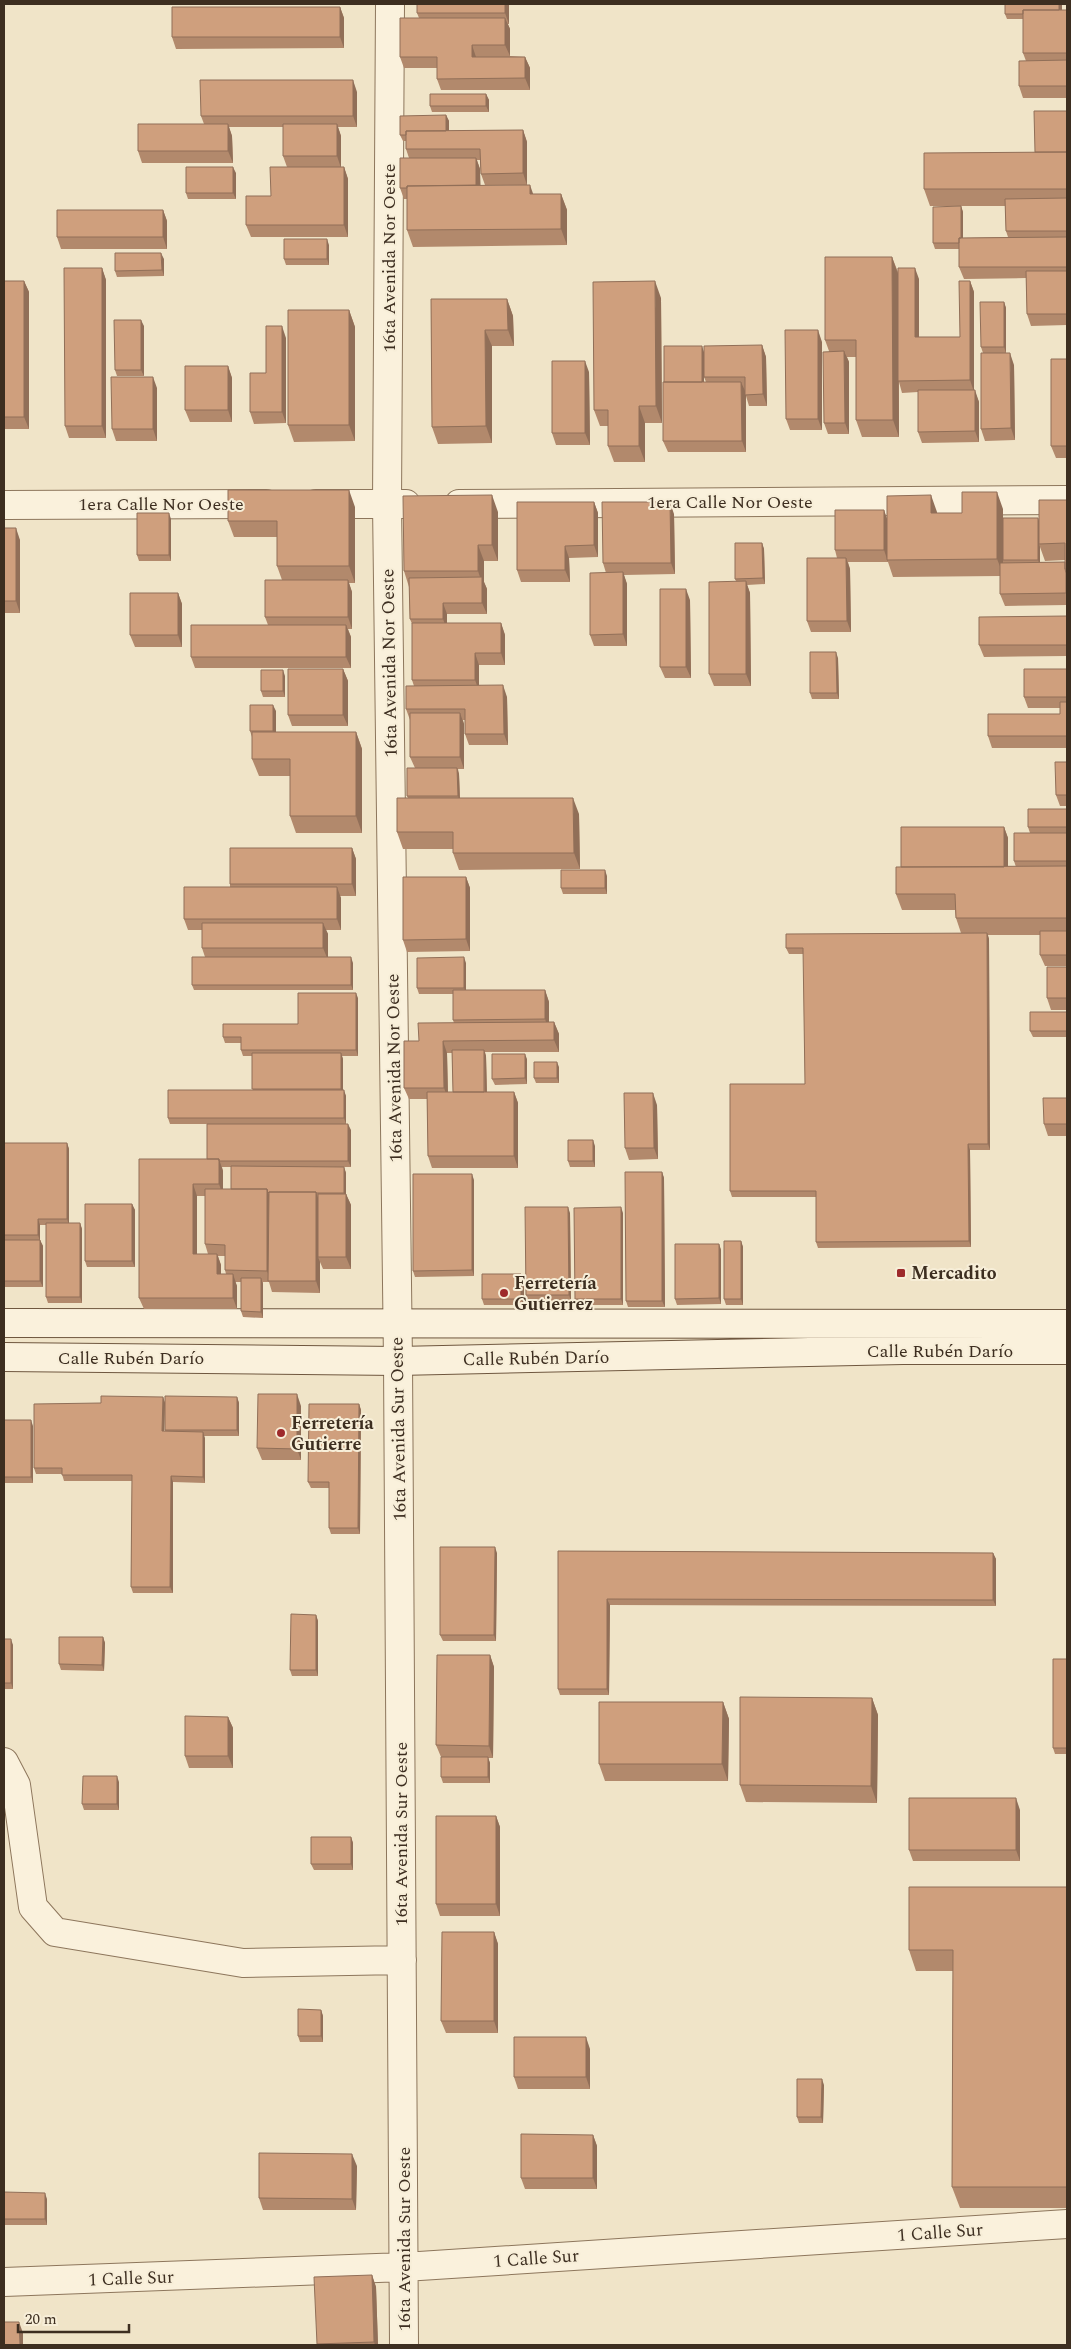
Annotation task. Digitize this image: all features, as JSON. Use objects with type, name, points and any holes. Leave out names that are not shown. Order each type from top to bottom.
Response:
[{"type":"street","name":"16ta Avenida Nor Oeste","points":[[390,4],[387,504],[396,1323]]},
{"type":"street","name":"1era Calle Nor Oeste","points":[[4,505],[1067,500]]},
{"type":"street","name":"Calle Rubén Darío","points":[[4,1323],[1067,1324]]},
{"type":"street","name":"16ta Avenida Sur Oeste","points":[[396,1323],[398,1360],[404,2345]]},
{"type":"street","name":"Calle Rubén Darío","points":[[4,1357],[398,1360],[893,1350],[1067,1350]]},
{"type":"street","points":[[4,1762],[16,1785],[34,1907],[55,1932],[243,1963],[402,1960]]},
{"type":"street","name":"1 Calle Sur","points":[[4,2282],[404,2267],[1067,2224]]},
{"type":"building","points":[[417,4],[505,4],[505,13],[417,13]]},
{"type":"building","points":[[1005,4],[1059,4],[1059,10],[1023,10],[1023,14],[1005,14]]},
{"type":"building","points":[[172,7],[340,7],[340,37],[172,37]]},
{"type":"building","points":[[1023,10],[1067,10],[1067,53],[1023,53]]},
{"type":"building","points":[[400,18],[505,18],[505,45],[472,45],[472,57],[525,57],[525,78],[437,79],[437,57],[400,57]]},
{"type":"building","points":[[1067,60],[1067,86],[1019,86],[1019,61]]},
{"type":"building","points":[[200,80],[353,80],[353,116],[201,116]]},
{"type":"building","points":[[430,94],[486,94],[486,106],[430,106]]},
{"type":"building","points":[[1034,111],[1067,111],[1067,152],[1035,152]]},
{"type":"building","points":[[446,115],[446,131],[406,131],[406,135],[400,135],[400,116]]},
{"type":"building","points":[[138,124],[228,124],[228,151],[138,151]]},
{"type":"building","points":[[283,124],[337,124],[337,156],[283,156]]},
{"type":"building","points":[[523,130],[523,173],[481,174],[480,149],[406,149],[406,131]]},
{"type":"building","points":[[1067,152],[1067,189],[924,189],[924,153]]},
{"type":"building","points":[[400,158],[476,158],[476,185],[407,186],[407,188],[400,188]]},
{"type":"building","points":[[186,167],[233,167],[233,193],[186,193]]},
{"type":"building","points":[[270,167],[344,167],[344,225],[246,225],[246,196],[271,196]]},
{"type":"building","points":[[530,185],[530,194],[561,194],[561,229],[407,230],[407,186]]},
{"type":"building","points":[[1067,198],[1067,231],[1006,231],[1005,199]]},
{"type":"building","points":[[961,206],[961,238],[959,238],[959,243],[933,243],[933,207]]},
{"type":"building","points":[[57,210],[163,210],[163,237],[57,237]]},
{"type":"building","points":[[1067,237],[1067,267],[959,267],[959,238]]},
{"type":"building","points":[[284,239],[327,239],[327,259],[284,259]]},
{"type":"building","points":[[115,253],[161,253],[162,270],[115,271]]},
{"type":"building","points":[[825,257],[892,257],[893,420],[856,420],[856,340],[825,340]]},
{"type":"building","points":[[64,268],[102,268],[102,426],[65,426]]},
{"type":"building","points":[[898,268],[915,268],[915,337],[960,337],[959,281],[970,281],[970,380],[898,381]]},
{"type":"building","points":[[1026,271],[1067,271],[1067,314],[1027,314]]},
{"type":"building","points":[[4,281],[24,281],[24,417],[4,417]]},
{"type":"building","points":[[655,281],[656,406],[639,406],[639,446],[608,446],[608,410],[594,410],[593,282]]},
{"type":"building","points":[[431,299],[507,299],[508,330],[485,330],[486,426],[432,427]]},
{"type":"building","points":[[980,302],[1004,302],[1004,347],[981,347]]},
{"type":"building","points":[[288,310],[349,310],[349,425],[288,425]]},
{"type":"building","points":[[114,320],[141,320],[141,370],[115,370]]},
{"type":"building","points":[[266,326],[282,326],[282,412],[250,412],[250,373],[266,373]]},
{"type":"building","points":[[785,330],[818,330],[818,419],[786,419]]},
{"type":"building","points":[[762,345],[763,394],[745,395],[745,377],[704,377],[704,346]]},
{"type":"building","points":[[664,346],[702,346],[702,382],[664,382]]},
{"type":"building","points":[[844,351],[845,423],[824,423],[823,352]]},
{"type":"building","points":[[981,353],[1010,353],[1011,428],[981,429]]},
{"type":"building","points":[[1051,359],[1067,359],[1067,446],[1051,446]]},
{"type":"building","points":[[552,361],[585,361],[585,433],[552,433]]},
{"type":"building","points":[[185,366],[228,366],[228,410],[185,410]]},
{"type":"building","points":[[111,377],[153,377],[153,429],[112,429]]},
{"type":"building","points":[[663,382],[741,382],[742,441],[663,441]]},
{"type":"building","points":[[918,390],[975,390],[975,431],[918,432]]},
{"type":"building","points":[[228,490],[349,490],[349,566],[277,566],[277,521],[228,521]]},
{"type":"building","points":[[962,492],[997,492],[997,559],[887,560],[887,496],[931,495],[931,513],[962,513]]},
{"type":"building","points":[[492,495],[492,545],[478,545],[478,571],[404,571],[403,496]]},
{"type":"building","points":[[1039,500],[1067,500],[1067,569],[1065,569],[1065,543],[1039,544]]},
{"type":"building","points":[[517,502],[594,502],[594,545],[565,546],[565,570],[517,570]]},
{"type":"building","points":[[602,502],[670,502],[671,563],[603,563]]},
{"type":"building","points":[[835,510],[884,510],[884,550],[835,550]]},
{"type":"building","points":[[137,513],[169,513],[169,555],[137,555]]},
{"type":"building","points":[[1003,518],[1038,518],[1038,560],[1003,560]]},
{"type":"building","points":[[4,528],[16,528],[16,601],[4,601]]},
{"type":"building","points":[[735,543],[762,543],[763,578],[735,579]]},
{"type":"building","points":[[807,558],[846,558],[847,621],[807,621]]},
{"type":"building","points":[[1065,562],[1066,593],[1000,594],[1000,563]]},
{"type":"building","points":[[623,572],[623,634],[590,635],[590,573]]},
{"type":"building","points":[[482,577],[482,603],[443,603],[443,619],[410,619],[409,578]]},
{"type":"building","points":[[265,580],[348,580],[348,617],[265,617]]},
{"type":"building","points":[[746,581],[746,674],[709,674],[709,582]]},
{"type":"building","points":[[660,589],[686,589],[686,667],[660,667]]},
{"type":"building","points":[[130,593],[178,593],[178,635],[130,635]]},
{"type":"building","points":[[1067,616],[1067,645],[979,645],[979,617]]},
{"type":"building","points":[[412,623],[501,623],[501,653],[475,653],[475,680],[412,680]]},
{"type":"building","points":[[191,625],[346,625],[346,657],[191,657]]},
{"type":"building","points":[[810,652],[836,652],[837,693],[810,693]]},
{"type":"building","points":[[288,669],[343,669],[343,715],[288,715]]},
{"type":"building","points":[[1024,669],[1067,669],[1067,697],[1024,697]]},
{"type":"building","points":[[261,670],[283,670],[283,691],[261,691]]},
{"type":"building","points":[[503,685],[504,734],[465,734],[465,709],[406,709],[406,686]]},
{"type":"building","points":[[1060,702],[1067,702],[1067,736],[988,736],[988,714],[1060,714]]},
{"type":"building","points":[[250,705],[273,705],[273,731],[250,731]]},
{"type":"building","points":[[410,713],[460,713],[460,757],[410,757]]},
{"type":"building","points":[[252,732],[356,732],[356,816],[290,816],[290,759],[252,759]]},
{"type":"building","points":[[1055,762],[1067,762],[1067,795],[1056,795]]},
{"type":"building","points":[[407,768],[457,768],[458,796],[407,796]]},
{"type":"building","points":[[397,798],[573,798],[574,853],[453,853],[453,832],[397,832]]},
{"type":"building","points":[[1028,809],[1067,809],[1067,827],[1028,827]]},
{"type":"building","points":[[901,827],[1004,827],[1004,867],[901,867]]},
{"type":"building","points":[[1014,833],[1067,833],[1067,861],[1014,861]]},
{"type":"building","points":[[230,848],[352,848],[352,884],[230,884]]},
{"type":"building","points":[[1067,866],[1067,918],[956,918],[955,894],[896,894],[896,867]]},
{"type":"building","points":[[561,870],[605,870],[605,888],[561,888]]},
{"type":"building","points":[[403,877],[466,877],[466,939],[403,940]]},
{"type":"building","points":[[184,887],[337,887],[337,919],[184,919]]},
{"type":"building","points":[[202,923],[323,923],[323,948],[202,948]]},
{"type":"building","points":[[1040,931],[1067,931],[1067,955],[1040,955]]},
{"type":"building","points":[[987,933],[988,1144],[968,1144],[969,1241],[816,1242],[816,1191],[730,1191],[730,1084],[805,1084],[803,948],[786,948],[786,934]]},
{"type":"building","points":[[192,957],[351,957],[351,985],[192,985]]},
{"type":"building","points":[[464,957],[464,988],[417,988],[417,958]]},
{"type":"building","points":[[1047,967],[1067,967],[1067,998],[1047,998]]},
{"type":"building","points":[[453,990],[545,990],[545,1019],[453,1020]]},
{"type":"building","points":[[298,993],[356,993],[356,1050],[241,1050],[241,1037],[223,1037],[223,1024],[298,1024]]},
{"type":"building","points":[[1030,1012],[1067,1012],[1067,1031],[1030,1031]]},
{"type":"building","points":[[554,1022],[554,1040],[443,1041],[444,1088],[404,1088],[404,1041],[419,1041],[418,1023]]},
{"type":"building","points":[[452,1050],[484,1050],[484,1092],[453,1092]]},
{"type":"building","points":[[252,1053],[341,1053],[341,1089],[252,1089]]},
{"type":"building","points":[[492,1054],[525,1054],[525,1078],[492,1079]]},
{"type":"building","points":[[534,1062],[557,1062],[557,1078],[534,1078]]},
{"type":"building","points":[[168,1090],[344,1090],[344,1118],[168,1118]]},
{"type":"building","points":[[427,1092],[514,1092],[514,1156],[428,1156]]},
{"type":"building","points":[[624,1093],[653,1093],[654,1148],[625,1148]]},
{"type":"building","points":[[1043,1098],[1067,1098],[1067,1124],[1044,1124]]},
{"type":"building","points":[[207,1124],[348,1124],[348,1161],[219,1161],[219,1159],[207,1159]]},
{"type":"building","points":[[568,1140],[593,1140],[593,1161],[568,1161]]},
{"type":"building","points":[[4,1143],[67,1143],[67,1219],[38,1219],[38,1235],[4,1235]]},
{"type":"building","points":[[139,1159],[219,1159],[219,1184],[193,1184],[193,1254],[217,1254],[217,1274],[233,1274],[233,1298],[139,1298]]},
{"type":"building","points":[[231,1166],[344,1167],[344,1193],[268,1193],[267,1189],[231,1189]]},
{"type":"building","points":[[625,1172],[662,1172],[662,1301],[626,1301]]},
{"type":"building","points":[[413,1174],[472,1174],[472,1270],[413,1271]]},
{"type":"building","points":[[205,1189],[267,1189],[267,1271],[225,1270],[225,1245],[205,1244]]},
{"type":"building","points":[[269,1192],[316,1192],[316,1281],[268,1281]]},
{"type":"building","points":[[318,1194],[346,1194],[346,1257],[318,1257]]},
{"type":"building","points":[[85,1204],[132,1204],[132,1261],[85,1261]]},
{"type":"building","points":[[525,1207],[568,1207],[569,1295],[526,1295]]},
{"type":"building","points":[[621,1207],[621,1299],[575,1299],[574,1208]]},
{"type":"building","points":[[46,1223],[80,1223],[80,1297],[46,1297]]},
{"type":"building","points":[[4,1240],[40,1240],[40,1281],[4,1281]]},
{"type":"building","points":[[724,1241],[741,1241],[741,1299],[724,1299]]},
{"type":"building","points":[[675,1244],[719,1244],[719,1298],[675,1299]]},
{"type":"building","name":"Ferretería Gutierrez","points":[[482,1274],[521,1274],[521,1299],[482,1299]]},
{"type":"building","points":[[241,1278],[261,1278],[261,1312],[241,1311]]},
{"type":"building","name":"Ferretería Gutierre","points":[[258,1394],[297,1394],[297,1449],[257,1448]]},
{"type":"building","points":[[101,1396],[163,1397],[162,1431],[203,1432],[203,1477],[171,1476],[170,1587],[131,1587],[132,1475],[62,1475],[62,1468],[34,1468],[34,1404],[101,1403]]},
{"type":"building","points":[[165,1396],[237,1397],[237,1430],[165,1430]]},
{"type":"building","points":[[309,1404],[359,1404],[358,1528],[329,1528],[329,1482],[308,1482]]},
{"type":"building","points":[[4,1420],[31,1420],[31,1477],[4,1477]]},
{"type":"building","points":[[440,1547],[495,1547],[494,1635],[440,1635]]},
{"type":"building","points":[[558,1551],[993,1553],[993,1600],[607,1599],[607,1689],[558,1689]]},
{"type":"building","points":[[291,1614],[316,1615],[316,1670],[290,1670]]},
{"type":"building","points":[[59,1637],[103,1637],[102,1665],[59,1664]]},
{"type":"building","points":[[4,1639],[11,1639],[11,1683],[4,1683]]},
{"type":"building","points":[[437,1655],[490,1655],[489,1746],[436,1745]]},
{"type":"building","points":[[1053,1659],[1067,1659],[1067,1748],[1053,1748]]},
{"type":"building","points":[[740,1697],[872,1698],[871,1786],[740,1785]]},
{"type":"building","points":[[599,1702],[723,1702],[722,1764],[599,1764]]},
{"type":"building","points":[[185,1716],[228,1717],[228,1756],[185,1756]]},
{"type":"building","points":[[441,1757],[488,1757],[488,1777],[441,1777]]},
{"type":"building","points":[[83,1776],[117,1776],[117,1804],[82,1804]]},
{"type":"building","points":[[909,1798],[1016,1798],[1016,1850],[909,1850]]},
{"type":"building","points":[[436,1816],[496,1816],[496,1904],[436,1904]]},
{"type":"building","points":[[311,1837],[351,1837],[351,1864],[311,1864]]},
{"type":"building","points":[[909,1887],[1067,1887],[1067,2187],[952,2187],[953,1950],[909,1950]]},
{"type":"building","points":[[442,1932],[494,1932],[494,2021],[441,2021]]},
{"type":"building","points":[[298,2009],[321,2010],[321,2036],[298,2036]]},
{"type":"building","points":[[514,2037],[586,2037],[586,2077],[514,2077]]},
{"type":"building","points":[[797,2079],[822,2079],[821,2117],[797,2117]]},
{"type":"building","points":[[521,2134],[593,2135],[593,2178],[521,2178]]},
{"type":"building","points":[[259,2153],[352,2154],[352,2199],[259,2198]]},
{"type":"building","points":[[4,2192],[45,2193],[45,2219],[4,2219]]},
{"type":"building","points":[[372,2275],[374,2342],[317,2344],[314,2277]]},
{"type":"building","points":[[4,2322],[19,2322],[20,2345],[4,2345]]},
{"type":"place","name":"Mercadito","points":[[901,1273]]},
{"type":"place","name":"Ferretería Gutierrez","points":[[504,1293]]},
{"type":"place","name":"Ferretería Gutierre","points":[[281,1433]]}]
